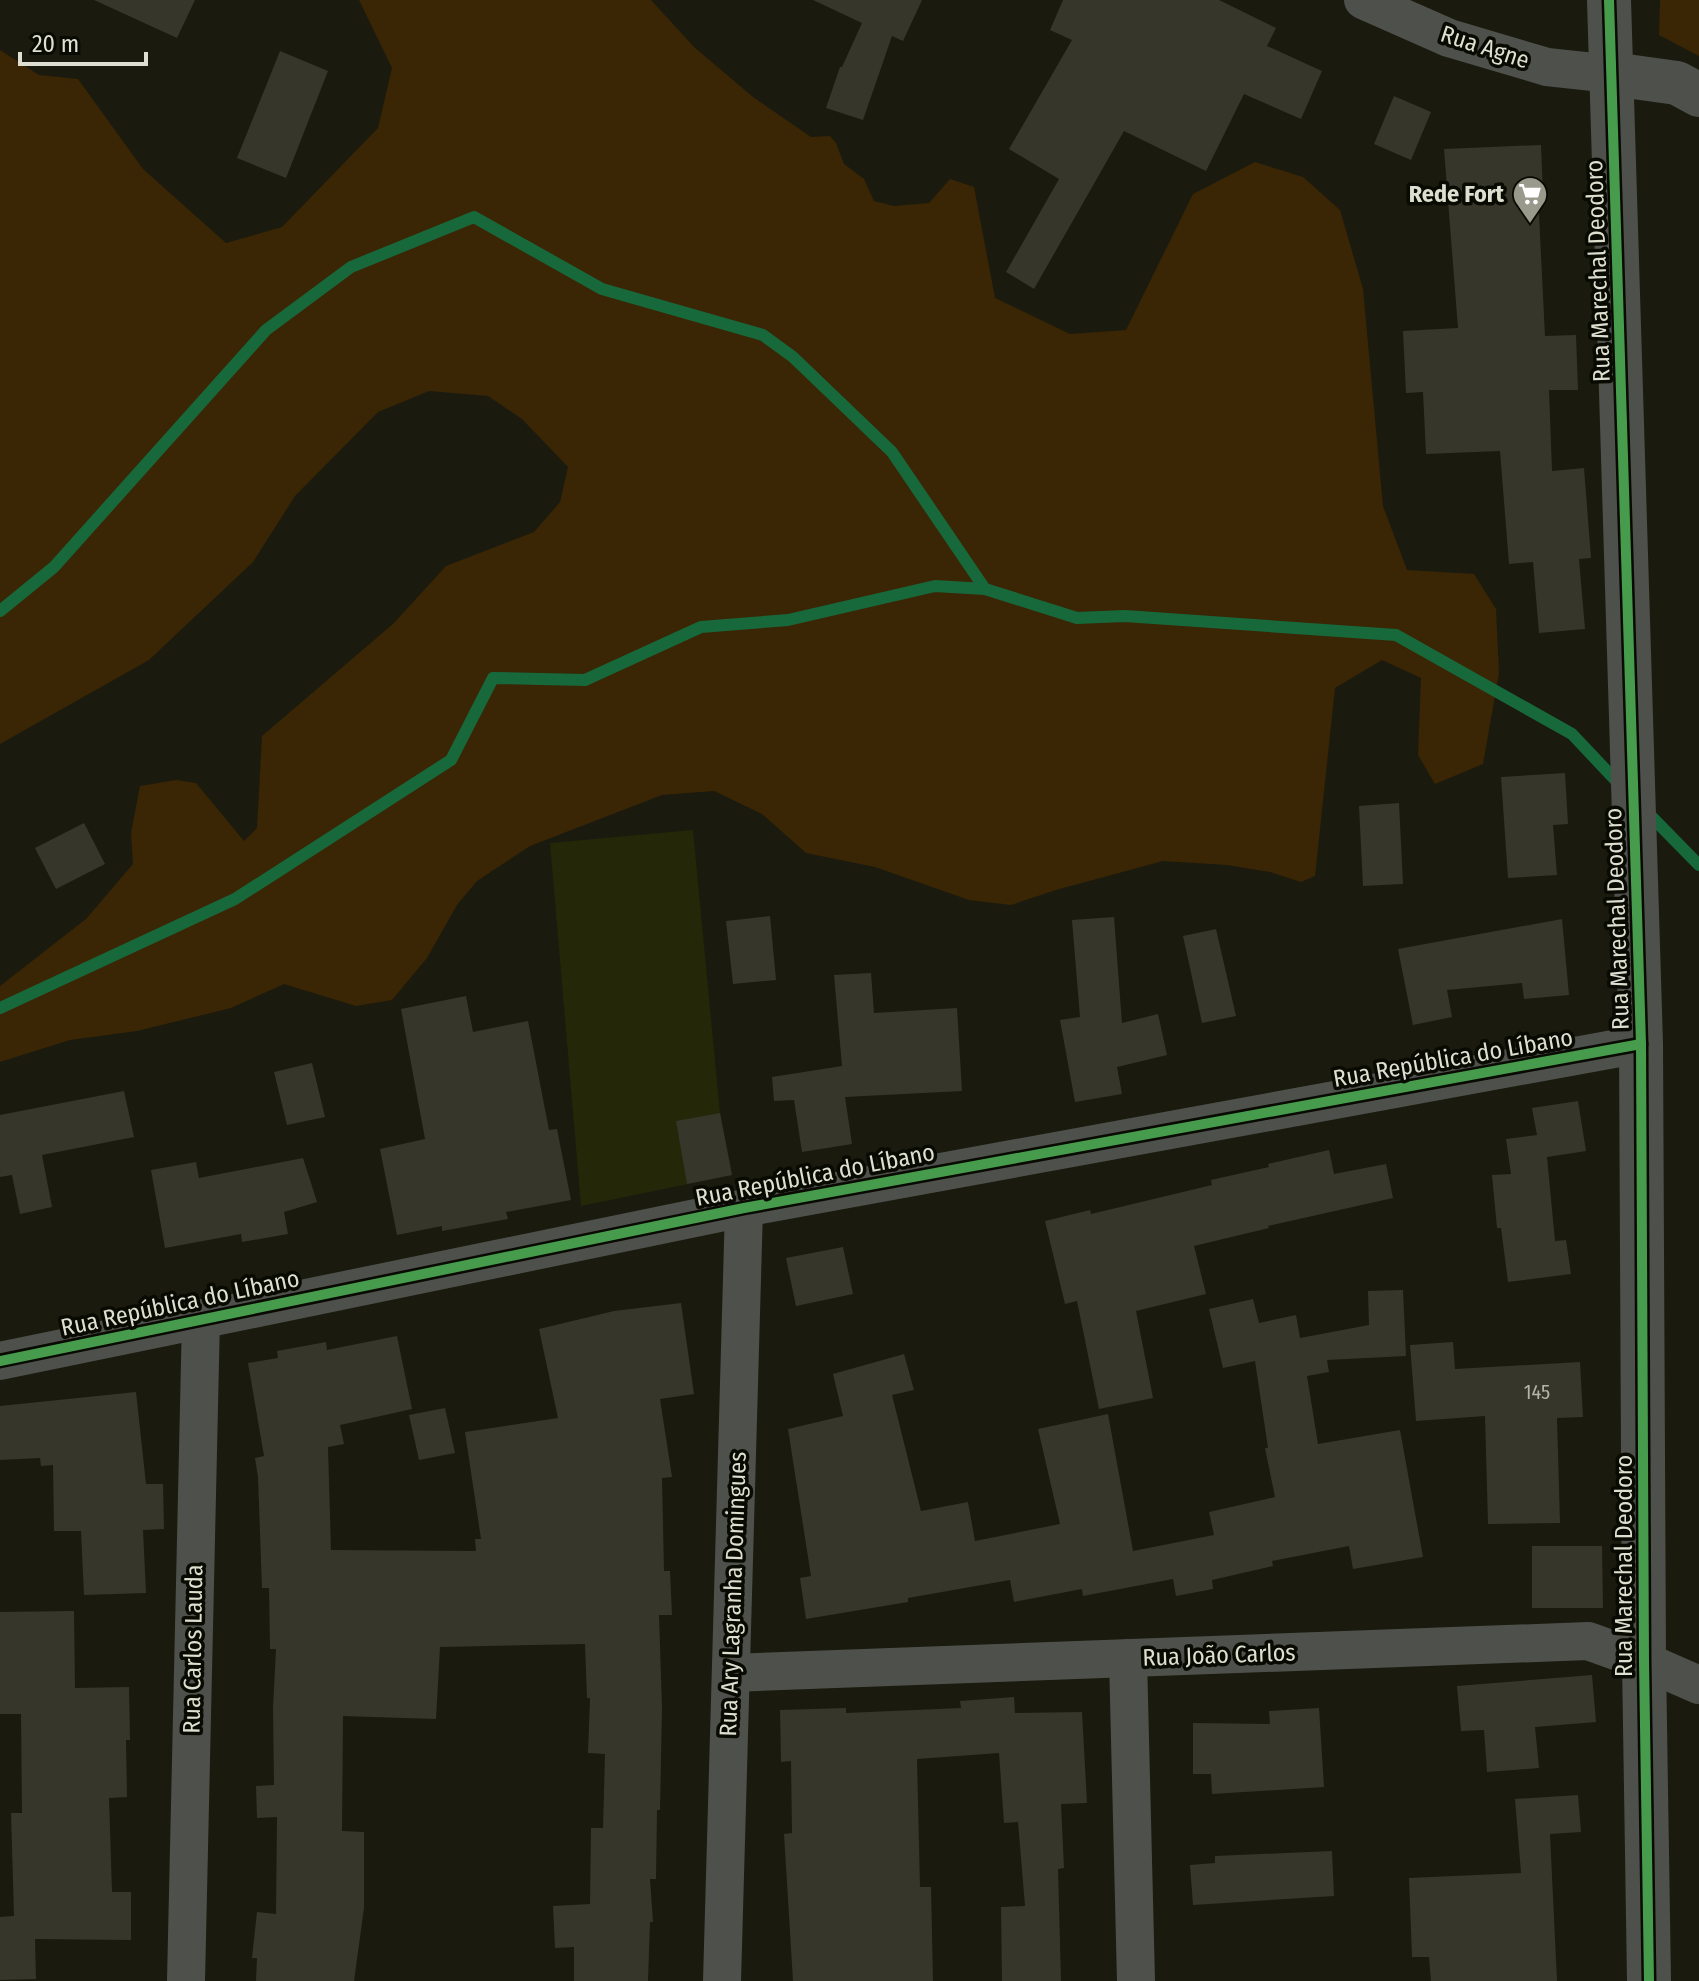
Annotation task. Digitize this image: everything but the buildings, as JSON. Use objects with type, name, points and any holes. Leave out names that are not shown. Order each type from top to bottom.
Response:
[{"type":"street","name":"Rua Agne","points":[[1363,0],[1449,38],[1547,67],[1612,74]]},
{"type":"street","name":"Rua Marechal Deodoro","points":[[1609,0],[1641,1044],[1649,1981]]},
{"type":"street","points":[[1612,74],[1677,83],[1699,95]]},
{"type":"street","name":"Rua República do Líbano","points":[[0,1361],[744,1208],[1641,1044]]},
{"type":"street","name":"Rua Ary Lagranha Domingues","points":[[722,1981],[744,1208]]},
{"type":"street","name":"Rua Carlos Lauda","points":[[186,1981],[201,1318]]},
{"type":"street","name":"Rua João Carlos","points":[[731,1673],[1588,1641],[1699,1685]]},
{"type":"street","points":[[1128,1658],[1136,1981]]},
{"type":"shaded area","points":[[359,0],[651,0],[694,47],[753,97],[811,137],[830,136],[844,164],[864,179],[874,201],[894,206],[929,203],[950,179],[974,187],[995,298],[1070,334],[1126,330],[1193,194],[1255,162],[1303,177],[1340,210],[1363,289],[1383,506],[1407,570],[1474,574],[1496,609],[1499,673],[1483,764],[1435,784],[1418,755],[1421,678],[1382,660],[1335,688],[1315,876],[1301,882],[1270,872],[1227,865],[1163,861],[1011,905],[969,900],[875,867],[806,853],[762,814],[714,791],[662,795],[530,846],[477,881],[457,905],[427,958],[392,1000],[356,1006],[284,984],[231,1008],[137,1031],[70,1040],[0,1062],[0,986],[86,919],[133,864],[131,833],[140,786],[176,780],[196,783],[244,841],[257,828],[262,736],[394,623],[446,566],[534,532],[560,502],[568,467],[522,419],[488,396],[429,391],[378,412],[295,496],[253,562],[149,660],[0,744],[0,50],[39,75],[78,79],[143,169],[226,243],[282,227],[378,128],[392,68]]},
{"type":"shaded area","points":[[1660,0],[1699,0],[1699,56],[1659,35]]},
{"type":"shaded area","points":[[693,830],[720,1113],[732,1175],[581,1206],[550,843]]},
{"type":"waterway","points":[[0,611],[54,567],[266,330],[351,267],[474,217],[602,289],[763,335],[793,357],[892,452],[985,589]]},
{"type":"waterway","points":[[0,1008],[235,899],[451,760],[493,678],[585,680],[701,627],[788,620],[935,586],[985,589],[1077,618],[1125,616],[1396,635],[1572,734],[1621,786]]},
{"type":"waterway","points":[[1645,810],[1699,865]]},
{"type":"cycle path","points":[[1609,0],[1641,1044],[1649,1981]]},
{"type":"cycle path","points":[[0,1361],[744,1208],[1641,1044]]},
{"type":"place","name":"Rede Fort","points":[[1530,225]]}]
